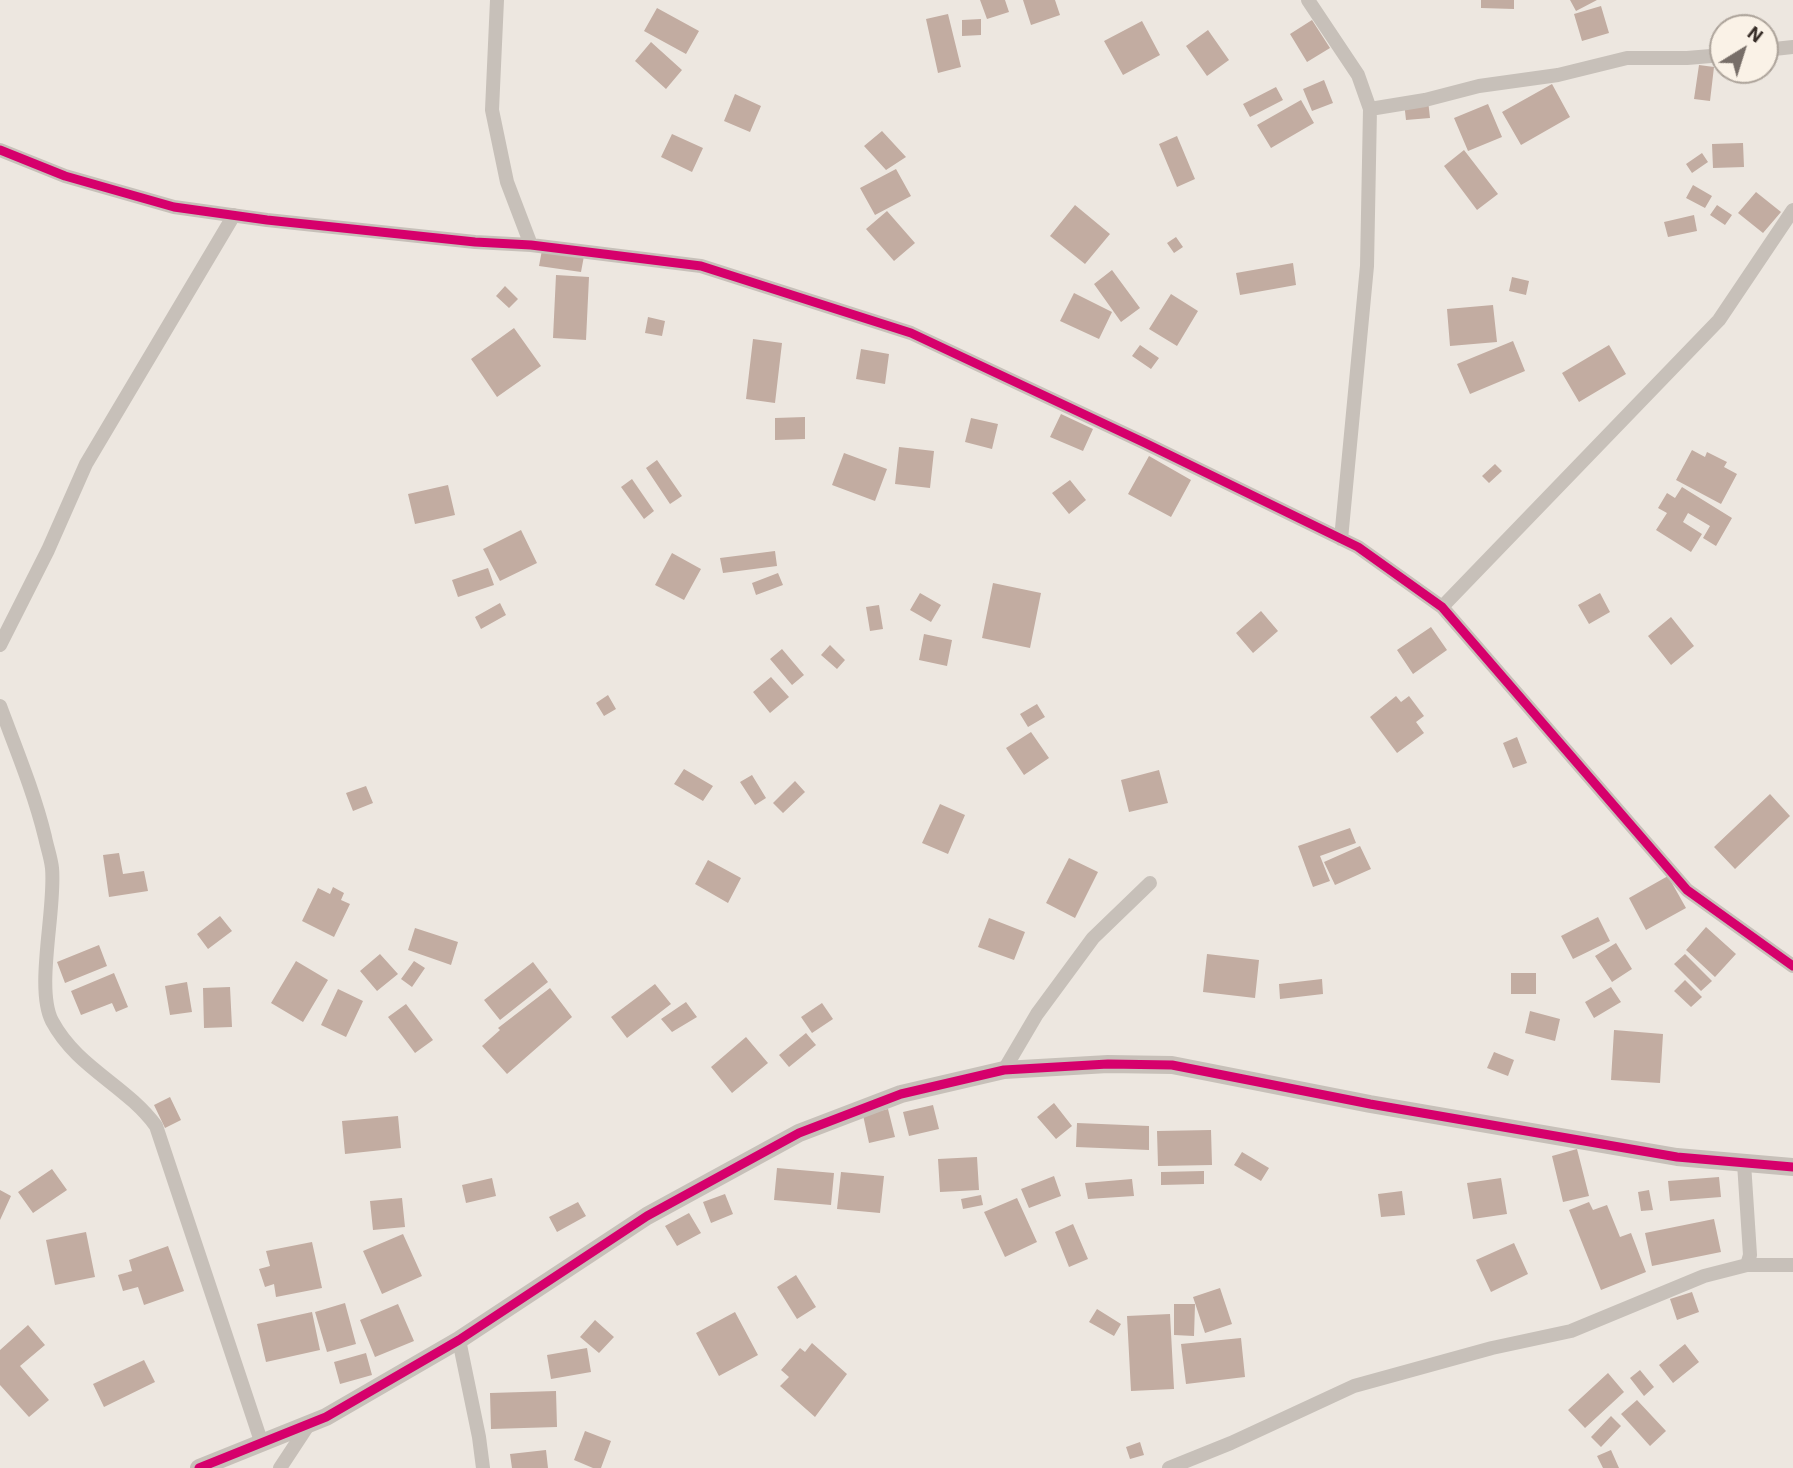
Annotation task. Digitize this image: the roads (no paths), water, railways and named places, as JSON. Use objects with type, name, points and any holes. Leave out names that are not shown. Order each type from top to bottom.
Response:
[{"type":"street","points":[[497,0],[492,110],[507,182],[531,245]]},
{"type":"street","points":[[1308,0],[1358,75],[1370,110],[1367,266],[1341,539]]},
{"type":"street","points":[[1370,110],[1479,86],[1558,75],[1628,58],[1709,56]]},
{"type":"street","points":[[0,150],[65,176],[174,207],[701,266],[911,333],[1358,547],[1442,607],[1687,890],[1793,966]]},
{"type":"street","points":[[1442,607],[1719,320],[1793,210]]},
{"type":"street","points":[[0,645],[48,550],[86,464],[234,215]]},
{"type":"street","points":[[0,706],[39,813],[52,867],[45,985],[51,1020],[77,1055],[94,1072],[143,1108],[156,1126],[262,1444]]},
{"type":"street","points":[[1004,1070],[1037,1014],[1093,938],[1150,883]]},
{"type":"street","points":[[199,1468],[326,1416],[459,1340],[646,1216],[799,1133],[901,1094],[1004,1070],[1108,1064],[1172,1065],[1370,1104],[1676,1157],[1793,1167]]},
{"type":"street","points":[[1744,1163],[1750,1255],[1747,1265]]},
{"type":"street","points":[[1169,1468],[1354,1386],[1571,1331],[1704,1276],[1747,1265],[1793,1265]]},
{"type":"street","points":[[459,1340],[483,1468]]},
{"type":"street","points":[[279,1468],[309,1424]]}]
